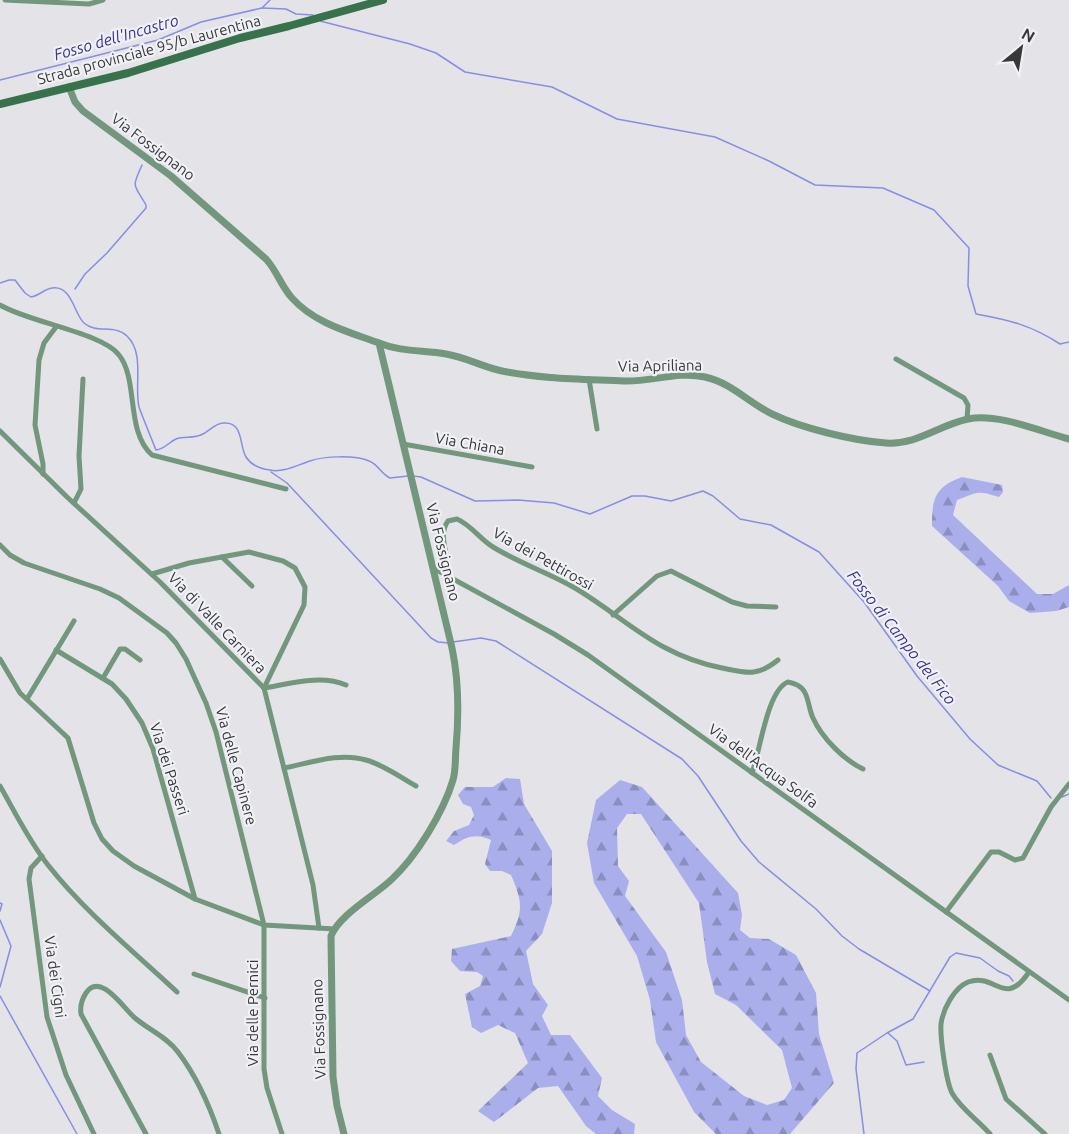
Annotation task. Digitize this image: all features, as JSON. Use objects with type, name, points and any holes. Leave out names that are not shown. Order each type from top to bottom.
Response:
[{"type":"main road","name":"Strada provinciale 95/b Laurentina","points":[[0,104],[114,77],[240,38],[383,0]]},
{"type":"street","points":[[5,0],[88,3],[103,0]]},
{"type":"street","name":"Via Fossignano","points":[[69,87],[75,102],[83,111],[171,176],[264,257],[276,271],[289,295],[302,308],[329,324],[379,343],[450,636],[457,675],[458,715],[455,768],[450,787],[423,841],[413,857],[389,882],[335,929],[330,941],[333,1066],[337,1106],[344,1134]]},
{"type":"street","points":[[0,305],[17,314],[105,344],[119,355],[127,371],[136,424],[146,448],[152,455],[286,489]]},
{"type":"street","points":[[43,474],[35,421],[39,360],[44,343],[56,327]]},
{"type":"street","name":"Via Apriliana","points":[[379,343],[406,351],[448,354],[489,368],[513,373],[631,381],[684,376],[705,377],[729,386],[780,418],[879,442],[905,443],[968,419],[984,418],[1002,420],[1069,440]]},
{"type":"street","points":[[896,359],[964,398],[969,407],[968,419]]},
{"type":"street","points":[[74,504],[81,491],[79,427],[83,379]]},
{"type":"street","points":[[589,379],[597,429]]},
{"type":"street","name":"Via di Valle Carniera","points":[[0,431],[74,504],[152,574],[264,688],[313,885],[319,928]]},
{"type":"street","name":"Via Chiana","points":[[403,444],[532,467]]},
{"type":"street","name":"Via dei Pettirossi","points":[[446,575],[448,564],[444,529],[448,521],[457,519],[494,548],[567,584],[665,649],[704,664],[729,670],[758,672],[765,670],[778,660]]},
{"type":"street","name":"Via delle Capinere","points":[[0,545],[10,555],[24,563],[114,595],[161,627],[176,643],[204,699],[216,732],[264,925]]},
{"type":"street","points":[[152,574],[189,563],[253,552],[273,557],[292,566],[304,583],[305,596],[302,611],[264,688]]},
{"type":"street","points":[[222,557],[252,586]]},
{"type":"street","name":"Via dell'Acqua Solfa","points":[[433,568],[568,642],[1069,1000]]},
{"type":"street","points":[[613,615],[657,576],[671,571],[732,602],[747,606],[776,607]]},
{"type":"street","points":[[27,699],[74,621]]},
{"type":"street","points":[[103,678],[120,649],[125,649],[140,660]]},
{"type":"street","name":"Via dei Passeri","points":[[56,650],[103,678],[126,699],[137,714],[148,734],[195,899]]},
{"type":"street","points":[[0,659],[13,684],[60,728],[69,740],[90,814],[105,844],[134,866],[195,899],[264,925],[335,929]]},
{"type":"street","points":[[264,688],[320,680],[336,681],[346,685]]},
{"type":"street","points":[[752,773],[772,702],[779,688],[788,682],[796,684],[804,691],[812,716],[823,734],[851,762],[863,769]]},
{"type":"street","points":[[284,768],[335,758],[357,758],[378,765],[416,786]]},
{"type":"street","points":[[946,912],[991,852],[999,852],[1015,860],[1023,858],[1051,807],[1069,784]]},
{"type":"street","points":[[0,786],[42,856],[94,915],[177,992]]},
{"type":"street","name":"Via dei Cigni","points":[[42,856],[31,868],[29,879],[40,951],[45,1008],[66,1075],[94,1134]]},
{"type":"street","name":"Via delle Pernici","points":[[264,925],[265,1078],[282,1134]]},
{"type":"street","points":[[990,1134],[957,1100],[949,1085],[941,1032],[942,1020],[953,997],[965,984],[979,981],[1012,989],[1020,984],[1029,972]]},
{"type":"street","points":[[195,974],[265,998]]},
{"type":"street","points":[[146,1134],[81,1014],[82,999],[92,987],[100,986],[107,990],[135,1017],[173,1046],[202,1090],[219,1134]]},
{"type":"street","points":[[990,1055],[1008,1102],[1045,1134]]},
{"type":"green space","points":[[962,477],[1002,485],[1003,492],[999,497],[978,493],[957,500],[953,515],[1037,594],[1053,594],[1069,585],[1069,607],[1056,611],[1030,613],[1009,601],[998,586],[932,526],[934,501],[937,495],[946,485]]},
{"type":"green space","points":[[506,778],[520,779],[524,804],[552,851],[552,903],[542,934],[526,951],[533,984],[548,1005],[542,1016],[551,1035],[570,1035],[602,1078],[598,1096],[612,1110],[635,1124],[634,1134],[596,1134],[586,1126],[558,1086],[538,1088],[494,1122],[478,1111],[528,1063],[515,1033],[498,1025],[481,1033],[472,1027],[465,994],[480,986],[483,976],[477,972],[460,971],[451,961],[452,949],[511,936],[518,919],[520,906],[511,875],[502,871],[490,871],[485,864],[491,840],[477,836],[463,839],[454,845],[446,841],[454,831],[469,825],[474,815],[471,807],[463,804],[458,795],[465,787],[493,787]]},
{"type":"green space","points":[[620,780],[642,787],[738,893],[742,915],[740,930],[750,938],[769,939],[796,955],[816,993],[819,1034],[834,1083],[790,1134],[716,1134],[694,1112],[656,1042],[650,1000],[637,956],[594,883],[587,843],[596,800]],"holes":[[[627,814],[641,814],[699,903],[707,962],[715,994],[736,1005],[782,1050],[792,1088],[784,1100],[767,1105],[744,1096],[701,1062],[686,1035],[682,1000],[666,952],[625,896],[629,881],[618,866],[617,828]]]},
{"type":"waterway","name":"Fosso dell'Incastro","points":[[0,80],[158,40],[201,22],[262,8],[270,0]]},
{"type":"waterway","points":[[262,8],[286,9],[296,14],[313,15]]},
{"type":"waterway","points":[[320,21],[436,53],[465,72],[552,87],[617,119],[715,137],[815,185],[883,188],[934,210],[969,248],[968,286],[976,314],[1020,324],[1060,344],[1069,342]]},
{"type":"waterway","points":[[75,289],[85,274],[107,253],[146,208],[135,186],[142,165]]},
{"type":"waterway","name":"Fosso di Campo del Fico","points":[[0,283],[15,280],[31,297],[52,288],[59,288],[68,295],[84,323],[94,328],[117,330],[127,336],[136,351],[139,407],[156,450],[176,439],[200,436],[218,424],[230,423],[238,430],[248,460],[263,469],[275,471],[316,459],[348,457],[372,462],[390,478],[408,476]]},
{"type":"waterway","points":[[271,472],[287,483],[431,638],[438,642],[449,643]]},
{"type":"waterway","name":"Fosso di Campo del Fico","points":[[413,476],[421,477],[475,501],[518,500],[554,503],[590,514],[632,496],[671,501],[703,491],[713,496],[740,519],[771,525],[819,552],[864,602],[917,676],[970,739],[998,765],[1037,781],[1051,798]]},
{"type":"waterway","points":[[453,642],[481,638],[496,641],[682,759],[698,776],[741,841],[759,862],[816,909],[842,936],[859,949],[930,991]]},
{"type":"waterway","name":"Fosso di Campo del Fico","points":[[1062,797],[1069,794]]},
{"type":"waterway","points":[[0,903],[2,904],[0,911]]},
{"type":"waterway","points":[[0,920],[11,946],[0,987]]},
{"type":"waterway","points":[[864,1134],[856,1069],[857,1053],[913,1019],[950,957],[956,953],[980,958],[1009,976],[1013,981]]},
{"type":"waterway","points":[[0,996],[77,1134]]},
{"type":"waterway","points":[[888,1033],[897,1041],[906,1065],[924,1062]]}]
